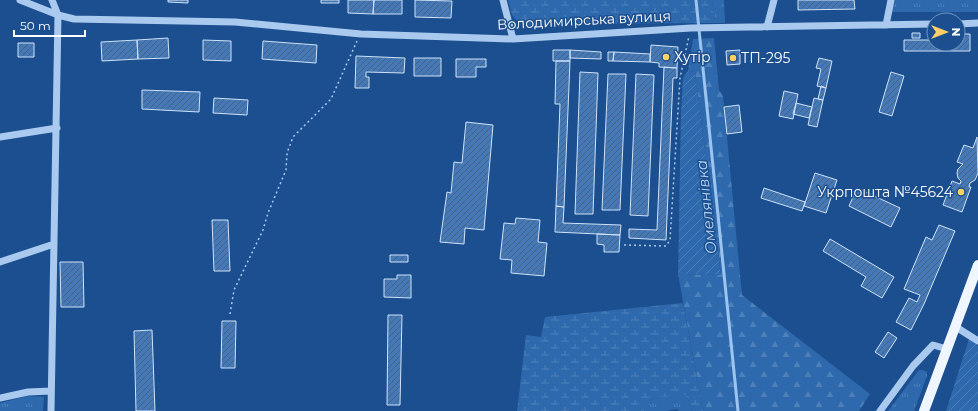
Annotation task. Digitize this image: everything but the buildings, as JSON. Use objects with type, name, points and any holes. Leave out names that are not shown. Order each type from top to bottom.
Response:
[{"type":"main road","points":[[924,411],[978,265]]},
{"type":"street","name":"Володимирська вулиця","points":[[20,0],[58,15],[74,19],[235,22],[361,34],[513,39],[693,28],[926,24]]},
{"type":"street","points":[[51,411],[58,15],[52,0]]},
{"type":"street","points":[[503,0],[513,39]]},
{"type":"street","points":[[768,27],[774,0]]},
{"type":"street","points":[[886,25],[891,0]]},
{"type":"street","points":[[966,24],[978,23]]},
{"type":"street","points":[[0,137],[57,128]]},
{"type":"street","points":[[0,262],[54,244]]},
{"type":"street","points":[[956,327],[978,341]]},
{"type":"street","points":[[880,411],[913,366],[933,345],[947,349]]},
{"type":"street","points":[[0,398],[28,392],[52,392]]},
{"type":"path","points":[[624,245],[666,246],[670,240],[680,78],[693,28]]},
{"type":"path","points":[[230,314],[234,290],[263,230],[268,213],[286,170],[287,153],[293,137],[331,99],[361,34]]},
{"type":"green space","points":[[508,0],[712,0],[715,23],[555,24],[527,27],[519,24],[512,15]]},
{"type":"green space","points":[[712,0],[724,0],[725,23],[715,23]]},
{"type":"green space","points":[[895,0],[978,0],[978,12],[892,12]]},
{"type":"green space","points":[[714,38],[719,90],[723,96],[742,295],[870,394],[859,411],[703,411],[678,274],[721,275],[695,72],[688,71],[693,39]]},
{"type":"green space","points":[[688,71],[695,72],[721,275],[678,274],[681,113],[683,78]]},
{"type":"green space","points":[[683,303],[703,411],[692,411],[686,394],[653,398],[645,404],[644,411],[517,411],[526,335],[541,337],[545,317]]},
{"type":"green space","points":[[969,339],[978,346],[978,411],[946,411]]},
{"type":"green space","points":[[919,370],[927,372],[927,376],[914,411],[888,411]]},
{"type":"green space","points":[[686,394],[692,411],[680,411],[676,409],[666,411],[644,411],[645,403],[653,398]]},
{"type":"green space","points":[[28,396],[44,397],[43,411],[0,411],[0,403]]},
{"type":"waterway","name":"Омелянівка","points":[[696,0],[738,411]]},
{"type":"place","name":"Хутір","points":[[666,57]]},
{"type":"place","name":"ТП-295","points":[[733,58]]},
{"type":"place","name":"Укрпошта №45624","points":[[961,192]]}]
